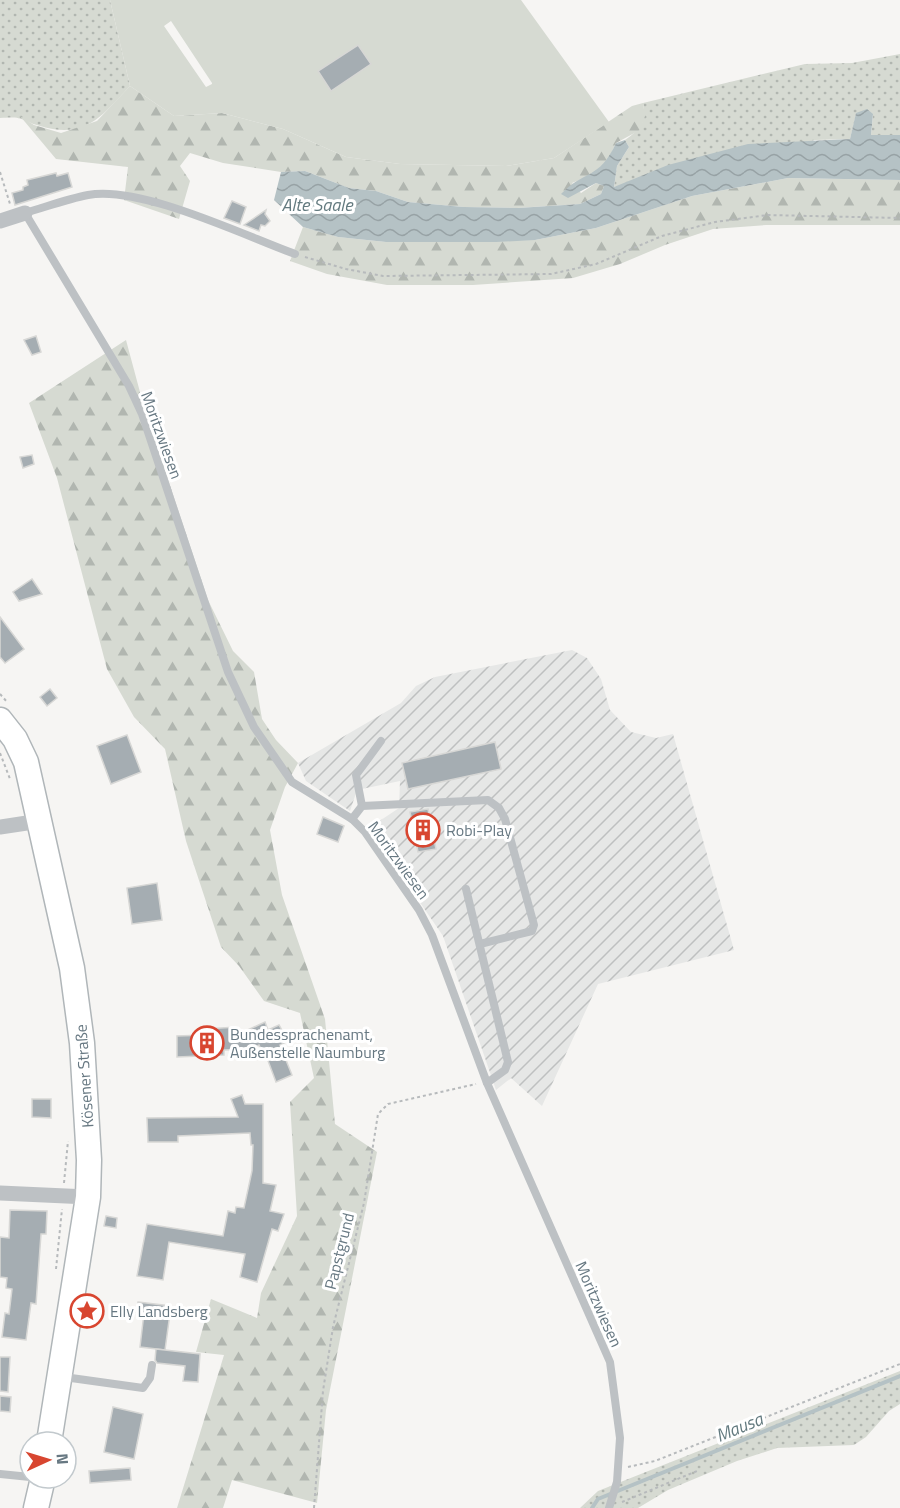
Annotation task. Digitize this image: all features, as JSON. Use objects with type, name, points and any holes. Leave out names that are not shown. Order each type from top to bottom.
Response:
[{"type":"main road","name":"Kösener Straße","points":[[0,720],[21,750],[40,821],[77,999],[88,1141],[88,1197],[52,1430]]},
{"type":"main road","points":[[36,1508],[37,1490]]},
{"type":"street","points":[[0,827],[40,821]]},
{"type":"street","points":[[0,1193],[88,1197]]},
{"type":"lane","points":[[13,217],[88,195],[120,194],[157,202],[295,254]]},
{"type":"lane","name":"Moritzwiesen","points":[[13,217],[129,386],[142,414],[228,672],[254,728],[292,782],[352,819],[365,832],[419,910],[432,935],[487,1083],[610,1362],[618,1410],[619,1466],[611,1504]]},
{"type":"lane","points":[[352,819],[362,806],[356,775],[381,741]]},
{"type":"lane","points":[[362,806],[488,800],[499,808],[505,819],[534,926],[532,931],[480,944]]},
{"type":"lane","points":[[466,889],[508,1062],[505,1070],[487,1083]]},
{"type":"lane","points":[[59,1376],[143,1388],[150,1378],[152,1365]]},
{"type":"lane","points":[[0,1474],[18,1476]]},
{"type":"path","points":[[0,172],[13,217]]},
{"type":"path","points":[[295,254],[346,269],[383,276],[551,274],[596,264],[662,236],[716,222],[768,215],[900,218]]},
{"type":"path","points":[[0,753],[13,787]]},
{"type":"path","name":"Papstgrund","points":[[314,1508],[323,1391],[333,1327],[364,1203],[378,1114],[388,1104],[487,1083]]},
{"type":"path","points":[[56,1274],[68,1137]]},
{"type":"path","points":[[619,1466],[634,1467],[655,1461],[900,1364]]},
{"type":"path","points":[[611,1504],[697,1471]]},
{"type":"shaded area","points":[[572,650],[587,658],[601,679],[610,710],[631,732],[656,738],[673,734],[734,950],[598,984],[542,1106],[511,1078],[496,1090],[443,936],[369,828],[399,808],[400,781],[357,790],[350,811],[306,781],[298,763],[401,703],[416,686],[435,677]]},
{"type":"green space","points":[[0,0],[110,0],[130,86],[101,116],[81,127],[69,130],[56,130],[18,118],[0,118]]},
{"type":"green space","points":[[110,0],[521,0],[609,122],[554,158],[506,166],[400,164],[346,157],[283,129],[222,113],[174,116],[130,86]],"holes":[[[171,21],[212,83],[212,84],[206,87],[164,26]],[[358,45],[371,64],[318,71]]]},
{"type":"green space","points":[[900,54],[900,135],[871,135],[873,115],[856,114],[850,139],[815,140],[614,187],[617,166],[629,147],[625,140],[639,129],[643,121],[643,103],[805,64],[852,63]]},
{"type":"green space","points":[[130,86],[174,116],[222,113],[283,129],[346,157],[400,164],[506,166],[554,158],[632,106],[643,103],[645,116],[640,130],[616,143],[608,160],[592,175],[572,183],[581,193],[596,183],[604,186],[601,194],[580,204],[517,208],[464,207],[408,202],[376,191],[349,188],[305,171],[281,172],[223,163],[190,153],[180,166],[190,181],[179,219],[124,200],[128,167],[56,159],[20,116],[34,125],[61,133],[97,121]]},
{"type":"green space","points":[[788,178],[900,180],[900,225],[766,225],[713,229],[665,245],[620,264],[573,278],[473,285],[387,285],[327,274],[290,261],[303,227],[338,237],[386,242],[535,240],[596,228],[692,196]]},
{"type":"green space","points":[[126,340],[144,407],[208,600],[233,651],[254,672],[262,719],[276,740],[298,763],[285,787],[270,830],[282,895],[325,1019],[335,1124],[377,1152],[326,1410],[317,1503],[232,1480],[223,1508],[177,1508],[224,1355],[196,1352],[211,1299],[257,1318],[261,1293],[297,1216],[290,1102],[314,1078],[300,1013],[264,1001],[239,966],[221,947],[186,841],[165,749],[134,717],[107,669],[57,478],[29,403]]},
{"type":"green space","points":[[900,1371],[900,1404],[889,1411],[866,1437],[854,1445],[777,1448],[737,1461],[668,1490],[638,1508],[580,1508],[598,1491]]},
{"type":"water","name":"Alte Saale","points":[[867,109],[873,114],[871,135],[900,135],[900,180],[788,178],[692,196],[596,228],[535,240],[386,242],[338,237],[303,227],[274,200],[281,172],[305,171],[349,188],[376,191],[408,202],[464,207],[518,208],[580,204],[601,194],[604,186],[596,183],[568,198],[561,194],[569,186],[597,169],[610,155],[616,143],[625,140],[629,147],[617,166],[614,187],[668,165],[748,144],[850,139],[856,113]]},
{"type":"building","points":[[358,45],[371,64],[331,91],[318,71]]},
{"type":"building","points":[[56,173],[57,176],[68,173],[72,187],[15,205],[12,193],[23,190],[23,187],[28,185],[27,180]]},
{"type":"building","points":[[232,201],[246,207],[240,224],[224,218]]},
{"type":"building","points":[[266,210],[265,214],[270,221],[265,226],[261,225],[259,231],[244,225]]},
{"type":"building","points":[[36,336],[41,352],[32,355],[24,340]]},
{"type":"building","points":[[32,455],[34,464],[23,468],[20,457]]},
{"type":"building","points":[[32,579],[42,594],[19,601],[13,592]]},
{"type":"building","points":[[0,617],[24,649],[5,663],[0,657]]},
{"type":"building","points":[[50,689],[57,698],[47,706],[40,697]]},
{"type":"building","points":[[127,735],[141,772],[111,784],[97,746]]},
{"type":"building","points":[[495,742],[501,769],[408,789],[402,763]]},
{"type":"building","name":"Robi-Play","points":[[428,809],[436,849],[418,852],[410,812]]},
{"type":"building","points":[[323,817],[344,826],[338,842],[317,834]]},
{"type":"building","points":[[157,883],[162,920],[132,924],[127,888]]},
{"type":"building","points":[[265,1022],[268,1030],[279,1025],[288,1041],[280,1045],[292,1075],[276,1082],[264,1050],[262,1051],[259,1045],[252,1049],[224,1050],[224,1055],[177,1057],[177,1036],[206,1035],[205,1029],[237,1027],[237,1035]]},
{"type":"building","points":[[242,1095],[245,1104],[263,1104],[263,1183],[276,1185],[270,1211],[284,1214],[278,1231],[272,1229],[257,1282],[240,1277],[245,1254],[169,1242],[163,1280],[137,1276],[147,1224],[223,1236],[228,1211],[235,1213],[236,1207],[244,1208],[252,1171],[253,1145],[251,1145],[250,1133],[178,1136],[178,1142],[148,1142],[147,1118],[238,1117],[231,1099]]},
{"type":"building","points":[[32,1099],[51,1099],[51,1118],[32,1117]]},
{"type":"building","points":[[10,1210],[47,1211],[46,1234],[41,1234],[36,1304],[31,1303],[26,1340],[2,1337],[5,1313],[9,1314],[12,1289],[6,1288],[7,1278],[0,1277],[0,1237],[9,1238]]},
{"type":"building","points":[[106,1216],[117,1218],[116,1228],[104,1226]]},
{"type":"building","points":[[138,1302],[171,1306],[165,1350],[140,1347],[144,1313],[136,1312]]},
{"type":"building","points":[[156,1349],[200,1354],[198,1382],[183,1381],[185,1366],[157,1363]]},
{"type":"building","points":[[0,1357],[10,1357],[8,1392],[0,1391]]},
{"type":"building","points":[[0,1396],[11,1397],[10,1412],[0,1411]]},
{"type":"building","points":[[113,1407],[143,1414],[134,1459],[104,1452]]},
{"type":"building","points":[[130,1468],[131,1480],[90,1483],[89,1471]]},
{"type":"waterway","name":"Mausa","points":[[592,1508],[598,1499],[900,1376]]},
{"type":"place","name":"Robi-Play","points":[[423,830]]},
{"type":"place","name":"Bundessprachenamt, Außenstelle Naumburg","points":[[207,1043]]},
{"type":"place","name":"Elly Landsberg","points":[[87,1311]]}]
